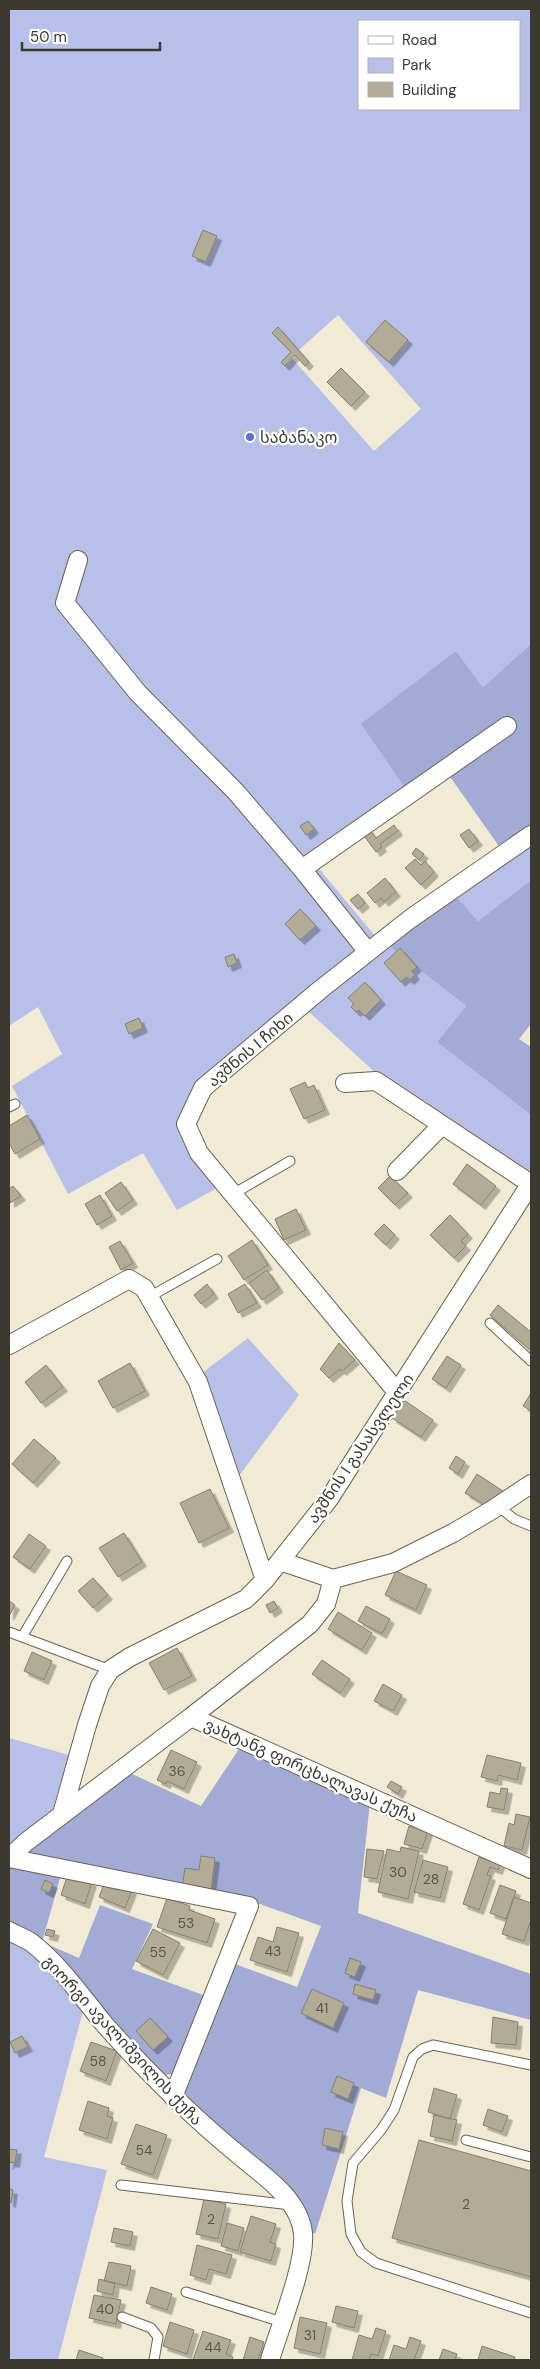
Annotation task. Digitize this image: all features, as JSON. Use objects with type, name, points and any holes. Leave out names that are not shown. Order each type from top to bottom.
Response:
[{"type":"street","points":[[78,560],[65,604],[138,694],[236,792],[302,869],[368,952]]},
{"type":"street","points":[[302,869],[507,726]]},
{"type":"street","name":"ავშნის I ჩიხი","points":[[398,1392],[199,1153],[186,1124],[203,1088],[410,919],[531,835]]},
{"type":"street","points":[[345,1083],[376,1082],[531,1184]]},
{"type":"street","points":[[397,1172],[442,1125]]},
{"type":"street","name":"ავშნის I გასასვლელი","points":[[62,1814],[100,1686],[110,1670],[130,1657],[246,1599],[265,1580],[329,1499],[531,1184]]},
{"type":"street","points":[[9,1345],[129,1279],[144,1288],[198,1382],[265,1580]]},
{"type":"street","points":[[280,1561],[333,1579],[393,1562],[453,1533],[531,1484]]},
{"type":"street","points":[[191,1717],[310,1624],[326,1604],[333,1579]]},
{"type":"street","name":"ვახტანგ ფირცხალავას ქუჩა","points":[[9,1858],[62,1814],[191,1717],[531,1869]]},
{"type":"street","points":[[9,1858],[249,1906],[173,2097]]},
{"type":"street","name":"გიორგი ავალიშვილის ქუჩა","points":[[9,1931],[31,1943],[69,1980],[105,2024],[173,2097],[204,2127],[268,2179],[294,2205],[303,2233],[301,2260],[270,2360]]},
{"type":"lane","points":[[233,1194],[290,1161]]},
{"type":"lane","points":[[149,1296],[217,1259]]},
{"type":"lane","points":[[490,1323],[531,1361]]},
{"type":"lane","points":[[498,1506],[514,1519],[531,1526]]},
{"type":"lane","points":[[22,1637],[67,1561]]},
{"type":"lane","points":[[9,1632],[110,1670]]},
{"type":"lane","points":[[531,2065],[433,2045],[422,2048],[414,2056],[394,2110],[381,2130],[353,2163],[347,2201],[351,2234],[361,2252],[376,2263],[531,2313]]},
{"type":"lane","points":[[466,2140],[531,2157]]},
{"type":"lane","points":[[121,2185],[294,2205]]},
{"type":"lane","points":[[186,2292],[282,2322]]},
{"type":"lane","points":[[122,2317],[151,2328],[158,2337],[154,2360]]},
{"type":"green space","points":[[9,9],[531,9],[531,644],[483,687],[456,651],[406,789],[311,859],[376,937],[294,1003],[179,1124],[219,1187],[177,1210],[143,1153],[68,1194],[12,1086],[62,1054],[38,1007],[9,1026]],"holes":[[[338,315],[421,409],[374,451],[291,357]]]},
{"type":"green space","points":[[531,845],[531,880],[478,921],[456,896]]},
{"type":"green space","points":[[389,946],[466,1006],[437,1042],[531,1115],[531,1172],[528,1174],[379,1076],[308,1011]]},
{"type":"green space","points":[[248,1338],[299,1395],[239,1476],[202,1373]]},
{"type":"green space","points":[[9,1738],[69,1755],[51,1815],[9,1850]]},
{"type":"green space","points":[[9,1936],[27,1946],[84,2007],[44,2157],[107,2170],[58,2360],[9,2360]]},
{"type":"shaded area","points":[[531,644],[531,828],[501,849],[441,764],[406,789],[361,724],[456,651],[483,687]]},
{"type":"shaded area","points":[[531,880],[531,1024],[519,1039],[531,1047],[531,1115],[437,1042],[466,1006],[389,946],[456,896],[478,921]]},
{"type":"shaded area","points":[[241,1746],[370,1802],[358,1913],[531,1974],[531,2020],[418,1990],[386,2098],[361,2088],[315,2234],[307,2229],[180,2096],[235,1964],[297,1987],[321,1926],[260,1904],[228,1896],[21,1854],[128,1772],[201,1806]]},
{"type":"shaded area","points":[[9,1865],[62,1871],[42,1942],[79,1958],[100,1905],[153,1924],[132,1969],[206,1996],[172,2074],[159,2076],[9,1923]]},
{"type":"building","points":[[203,230],[217,236],[206,262],[192,256]]},
{"type":"building","points":[[385,320],[408,340],[389,362],[366,342]]},
{"type":"building","points":[[278,327],[309,362],[305,366],[295,355],[285,366],[281,362],[291,352],[272,333]]},
{"type":"building","points":[[341,368],[365,392],[351,406],[327,382]]},
{"type":"building","points":[[308,821],[314,829],[306,835],[300,826]]},
{"type":"building","points":[[394,825],[398,831],[380,844],[382,847],[376,852],[362,833],[368,828],[376,838]]},
{"type":"building","points":[[469,829],[478,841],[469,848],[460,835]]},
{"type":"building","points":[[416,848],[424,854],[419,860],[412,854]]},
{"type":"building","points":[[415,859],[421,865],[425,861],[434,872],[421,885],[405,868]]},
{"type":"building","points":[[385,878],[396,892],[384,902],[381,898],[375,903],[367,893]]},
{"type":"building","points":[[358,894],[365,903],[358,909],[350,900]]},
{"type":"building","points":[[300,909],[316,926],[300,940],[285,924]]},
{"type":"building","points":[[400,948],[417,967],[412,971],[415,975],[410,980],[406,977],[401,982],[384,963]]},
{"type":"building","points":[[234,954],[237,963],[228,967],[225,957]]},
{"type":"building","points":[[365,982],[381,1000],[365,1016],[359,1010],[356,1012],[351,1007],[354,1004],[348,998]]},
{"type":"building","points":[[139,1018],[143,1028],[129,1034],[125,1024]]},
{"type":"building","points":[[305,1082],[308,1088],[314,1085],[325,1110],[304,1119],[290,1089]]},
{"type":"building","points":[[27,1115],[40,1139],[15,1154],[9,1143],[9,1126]]},
{"type":"building","points":[[467,1164],[496,1186],[481,1205],[453,1184]]},
{"type":"building","points":[[390,1176],[408,1193],[395,1205],[378,1188]]},
{"type":"building","points":[[121,1182],[133,1200],[117,1211],[105,1193]]},
{"type":"building","points":[[13,1186],[21,1196],[10,1203],[9,1189]]},
{"type":"building","points":[[100,1195],[112,1216],[97,1225],[85,1204]]},
{"type":"building","points":[[296,1209],[306,1230],[284,1240],[275,1219]]},
{"type":"building","points":[[450,1215],[468,1234],[461,1241],[466,1246],[454,1258],[430,1235]]},
{"type":"building","points":[[384,1224],[395,1235],[386,1245],[374,1234]]},
{"type":"building","points":[[252,1240],[268,1265],[244,1280],[228,1256]]},
{"type":"building","points":[[120,1241],[133,1263],[121,1270],[109,1247]]},
{"type":"building","points":[[267,1270],[279,1288],[262,1300],[249,1283]]},
{"type":"building","points":[[207,1284],[214,1294],[201,1304],[194,1295]]},
{"type":"building","points":[[245,1284],[257,1303],[238,1313],[228,1294]]},
{"type":"building","points":[[498,1305],[531,1332],[531,1351],[490,1315]]},
{"type":"building","points":[[339,1343],[355,1360],[342,1371],[340,1369],[329,1378],[320,1369]]},
{"type":"building","points":[[447,1356],[461,1365],[446,1388],[432,1379]]},
{"type":"building","points":[[130,1363],[145,1391],[113,1408],[98,1381]]},
{"type":"building","points":[[46,1365],[63,1387],[41,1403],[25,1382]]},
{"type":"building","points":[[531,1393],[531,1411],[523,1406]]},
{"type":"building","points":[[404,1400],[433,1420],[421,1437],[392,1418]]},
{"type":"building","points":[[34,1439],[56,1458],[33,1483],[12,1464]]},
{"type":"building","points":[[456,1456],[465,1462],[458,1474],[449,1468]]},
{"type":"building","points":[[477,1474],[506,1493],[487,1506],[465,1493]]},
{"type":"building","points":[[210,1489],[229,1528],[199,1543],[180,1503]]},
{"type":"building","points":[[124,1533],[142,1562],[118,1577],[99,1548]]},
{"type":"building","points":[[29,1534],[46,1546],[30,1569],[13,1557]]},
{"type":"building","points":[[396,1571],[427,1585],[416,1610],[385,1595]]},
{"type":"building","points":[[93,1578],[108,1595],[93,1608],[78,1591]]},
{"type":"building","points":[[9,1601],[15,1605],[9,1616]]},
{"type":"building","points":[[274,1601],[278,1608],[270,1613],[266,1605]]},
{"type":"building","points":[[366,1606],[390,1619],[382,1634],[358,1621]]},
{"type":"building","points":[[338,1612],[372,1633],[362,1650],[328,1629]]},
{"type":"building","points":[[177,1648],[192,1676],[164,1690],[149,1663]]},
{"type":"building","points":[[32,1652],[52,1661],[44,1680],[24,1671]]},
{"type":"building","points":[[322,1660],[350,1679],[340,1693],[312,1674]]},
{"type":"building","points":[[383,1684],[402,1695],[393,1711],[374,1701]]},
{"type":"building","points":[[171,1750],[197,1762],[184,1789],[167,1781],[166,1784],[157,1780]]},
{"type":"building","points":[[487,1755],[521,1763],[517,1780],[498,1775],[497,1781],[481,1777]]},
{"type":"building","points":[[391,1781],[402,1787],[398,1794],[387,1787]]},
{"type":"building","points":[[501,1788],[508,1789],[504,1810],[487,1807],[490,1792],[500,1794]]},
{"type":"building","points":[[516,1814],[530,1817],[522,1850],[504,1846],[509,1823],[514,1825]]},
{"type":"building","points":[[409,1826],[428,1831],[422,1849],[404,1844]]},
{"type":"building","points":[[401,1847],[419,1851],[408,1899],[378,1892],[387,1849],[400,1852]]},
{"type":"building","points":[[367,1849],[384,1851],[377,1879],[364,1877]]},
{"type":"building","points":[[201,1856],[215,1858],[211,1891],[182,1887],[185,1868],[199,1870]]},
{"type":"building","points":[[479,1857],[500,1864],[498,1870],[490,1867],[487,1875],[491,1876],[479,1910],[463,1904]]},
{"type":"building","points":[[423,1860],[448,1867],[440,1898],[414,1892]]},
{"type":"building","points":[[68,1874],[92,1882],[85,1904],[61,1895]]},
{"type":"building","points":[[45,1880],[53,1884],[49,1893],[41,1889]]},
{"type":"building","points":[[104,1884],[119,1890],[120,1886],[132,1890],[125,1908],[99,1897]]},
{"type":"building","points":[[500,1885],[516,1891],[506,1919],[490,1913]]},
{"type":"building","points":[[514,1897],[531,1903],[531,1920],[524,1941],[502,1934]]},
{"type":"building","points":[[167,1898],[190,1906],[189,1910],[215,1919],[207,1943],[157,1927]]},
{"type":"building","points":[[277,1927],[299,1933],[287,1972],[250,1960],[258,1937],[273,1942]]},
{"type":"building","points":[[47,1929],[55,1931],[53,1937],[45,1935]]},
{"type":"building","points":[[153,1929],[180,1943],[163,1975],[136,1961]]},
{"type":"building","points":[[350,1958],[361,1962],[355,1977],[345,1973]]},
{"type":"building","points":[[355,1984],[376,1990],[373,2000],[353,1994]]},
{"type":"building","points":[[312,1989],[344,2003],[333,2028],[301,2013]]},
{"type":"building","points":[[493,2017],[518,2022],[516,2045],[491,2043]]},
{"type":"building","points":[[150,2018],[168,2037],[153,2050],[136,2031]]},
{"type":"building","points":[[22,2036],[28,2047],[15,2053],[10,2042]]},
{"type":"building","points":[[91,2042],[117,2051],[106,2081],[80,2071]]},
{"type":"building","points":[[337,2076],[354,2083],[348,2099],[331,2092]]},
{"type":"building","points":[[434,2088],[457,2095],[450,2119],[428,2112]]},
{"type":"building","points":[[88,2101],[109,2108],[107,2116],[113,2118],[107,2139],[79,2130]]},
{"type":"building","points":[[488,2109],[508,2116],[502,2132],[483,2125]]},
{"type":"building","points":[[434,2115],[457,2120],[452,2141],[430,2136]]},
{"type":"building","points":[[136,2124],[167,2135],[153,2175],[121,2164]]},
{"type":"building","points":[[325,2128],[343,2132],[339,2149],[322,2145]]},
{"type":"building","points":[[419,2140],[531,2171],[531,2277],[392,2238]]},
{"type":"building","points":[[9,2149],[17,2150],[15,2163],[9,2162]]},
{"type":"building","points":[[9,2189],[13,2190],[11,2203],[9,2202]]},
{"type":"building","points":[[204,2199],[226,2204],[218,2239],[196,2234]]},
{"type":"building","points":[[251,2216],[276,2224],[270,2242],[276,2244],[271,2261],[240,2252]]},
{"type":"building","points":[[227,2223],[244,2228],[238,2251],[221,2246]]},
{"type":"building","points":[[114,2228],[133,2232],[130,2246],[111,2242]]},
{"type":"building","points":[[197,2245],[232,2255],[226,2274],[209,2269],[206,2280],[190,2275]]},
{"type":"building","points":[[109,2262],[131,2266],[127,2286],[104,2281]]},
{"type":"building","points":[[99,2279],[115,2283],[113,2295],[97,2291]]},
{"type":"building","points":[[151,2287],[172,2294],[167,2310],[146,2303]]},
{"type":"building","points":[[94,2295],[121,2300],[116,2324],[89,2318]]},
{"type":"building","points":[[336,2306],[358,2311],[354,2328],[332,2322]]},
{"type":"building","points":[[300,2317],[327,2323],[320,2354],[294,2348]]},
{"type":"building","points":[[170,2322],[194,2330],[187,2354],[163,2346]]},
{"type":"building","points":[[376,2328],[386,2331],[378,2356],[371,2354],[369,2360],[352,2360],[359,2335],[372,2339]]},
{"type":"building","points":[[203,2331],[231,2340],[226,2354],[233,2357],[232,2360],[193,2360]]},
{"type":"building","points":[[250,2337],[264,2342],[258,2360],[243,2360]]},
{"type":"building","points":[[410,2337],[421,2341],[414,2360],[389,2360],[394,2345],[406,2349]]},
{"type":"building","points":[[482,2346],[515,2357],[514,2360],[478,2360]]},
{"type":"building","points":[[443,2349],[457,2354],[455,2360],[439,2360]]},
{"type":"building","points":[[79,2350],[103,2358],[103,2360],[76,2360]]},
{"type":"place","name":"საბანაკო","points":[[250,437]]}]
